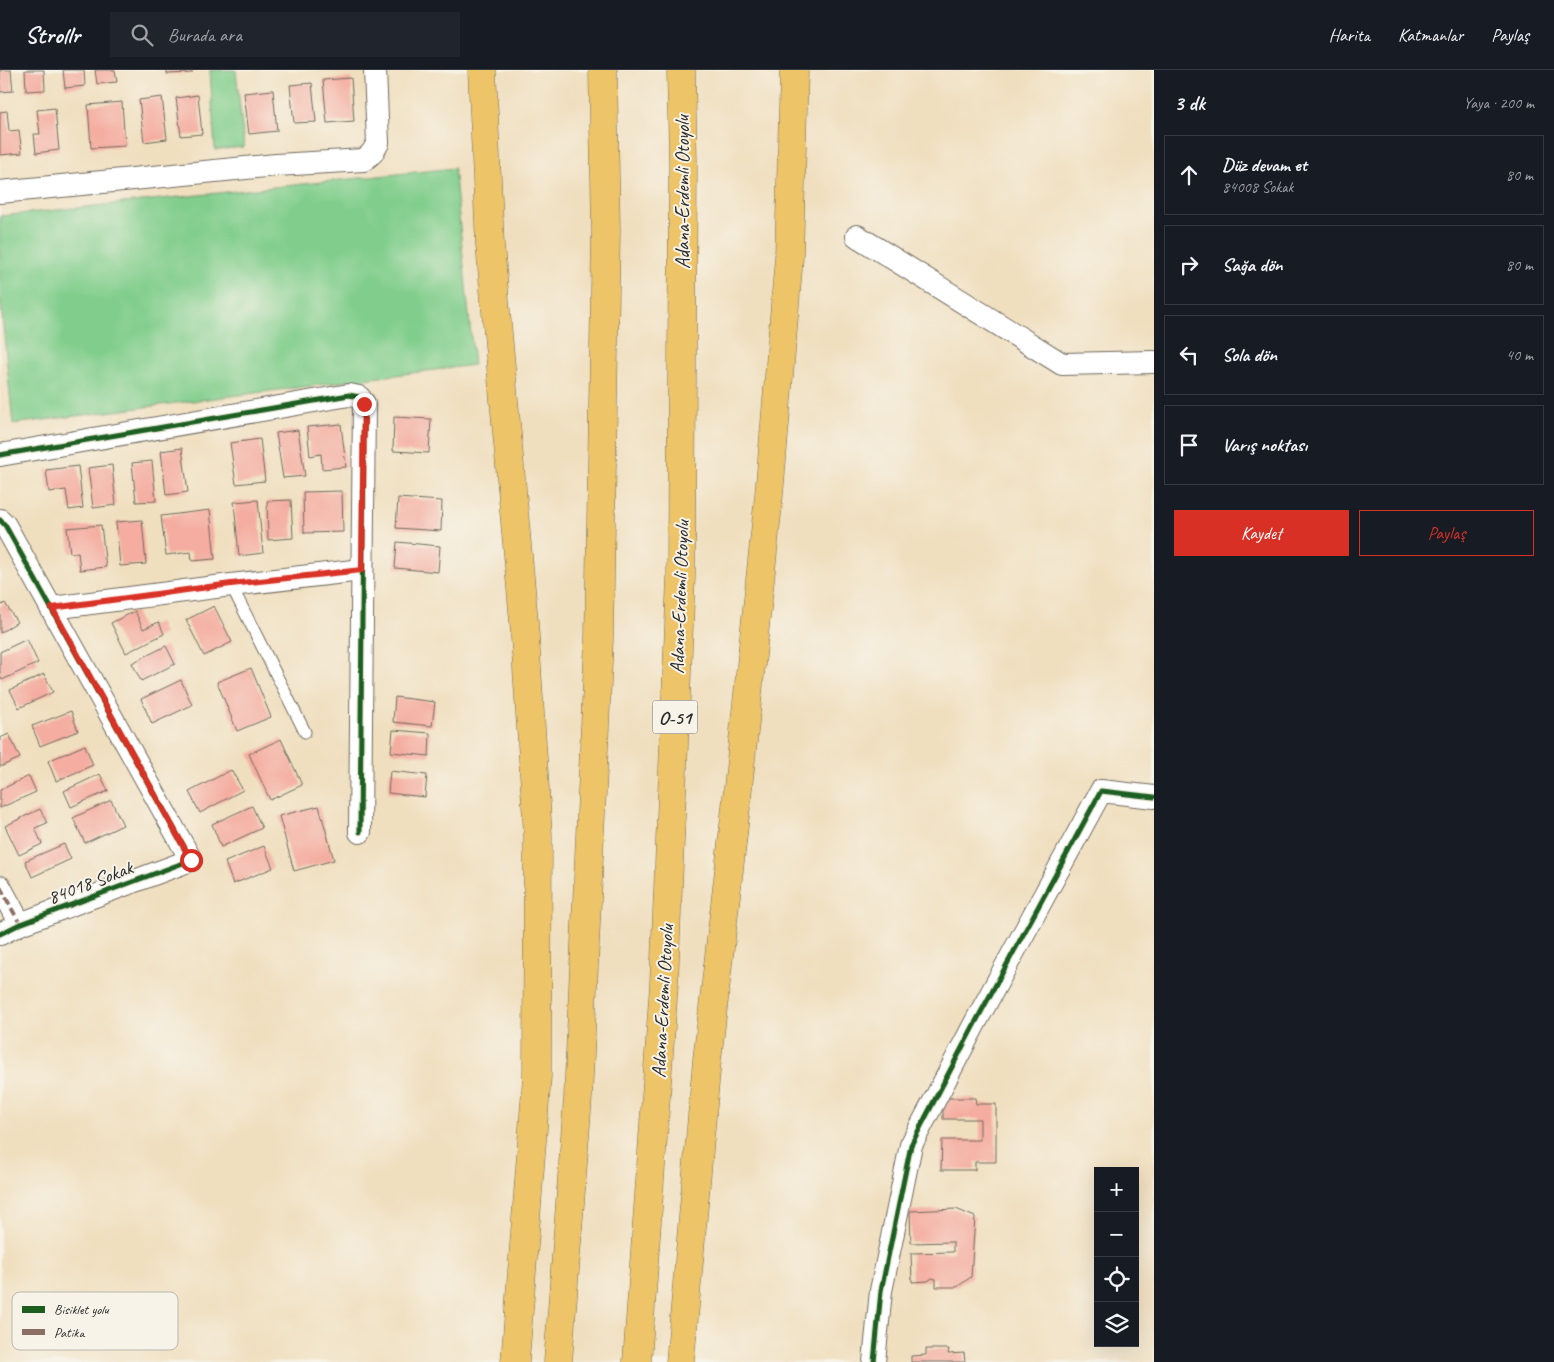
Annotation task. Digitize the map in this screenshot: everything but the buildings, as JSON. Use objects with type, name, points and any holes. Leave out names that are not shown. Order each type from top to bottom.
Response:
[{"type":"highway","points":[[482,70],[490,245],[524,622],[538,835],[537,1076],[514,1362]]},
{"type":"highway","points":[[558,1362],[578,1097],[599,640],[606,231],[602,70]]},
{"type":"highway","name":"Adana-Erdemli Otoyolu","points":[[636,1362],[664,984],[681,577],[683,162],[681,70]]},
{"type":"highway","points":[[680,1362],[707,1060],[769,496],[788,257],[794,70]]},
{"type":"street","points":[[0,192],[266,166],[364,160],[372,153],[378,143],[375,70]]},
{"type":"street","points":[[857,236],[1062,364],[1154,362]]},
{"type":"street","points":[[0,455],[349,395],[358,397],[364,404],[360,832]]},
{"type":"street","points":[[0,520],[6,525],[52,608],[231,584],[362,570]]},
{"type":"street","name":"84018 Sokak","points":[[0,934],[20,924],[191,860],[52,608]]},
{"type":"street","points":[[874,1362],[881,1291],[910,1145],[1101,791],[1154,797]]},
{"type":"street","points":[[0,887],[20,924]]},
{"type":"lane","points":[[231,584],[305,732]]},
{"type":"green space","points":[[210,70],[236,70],[244,147],[215,150]]},
{"type":"green space","points":[[454,168],[474,365],[13,424],[0,295],[0,216]]},
{"type":"marked path","points":[[0,887],[20,924]]},
{"type":"cycle path","points":[[0,455],[349,395],[359,397],[364,404],[360,832]]},
{"type":"cycle path","points":[[0,520],[5,525],[191,860],[20,924],[0,934]]},
{"type":"cycle path","points":[[874,1362],[881,1291],[911,1145],[1101,791],[1154,797]]},
{"type":"route","points":[[191,860],[52,608],[231,584],[362,570],[364,404]]}]
